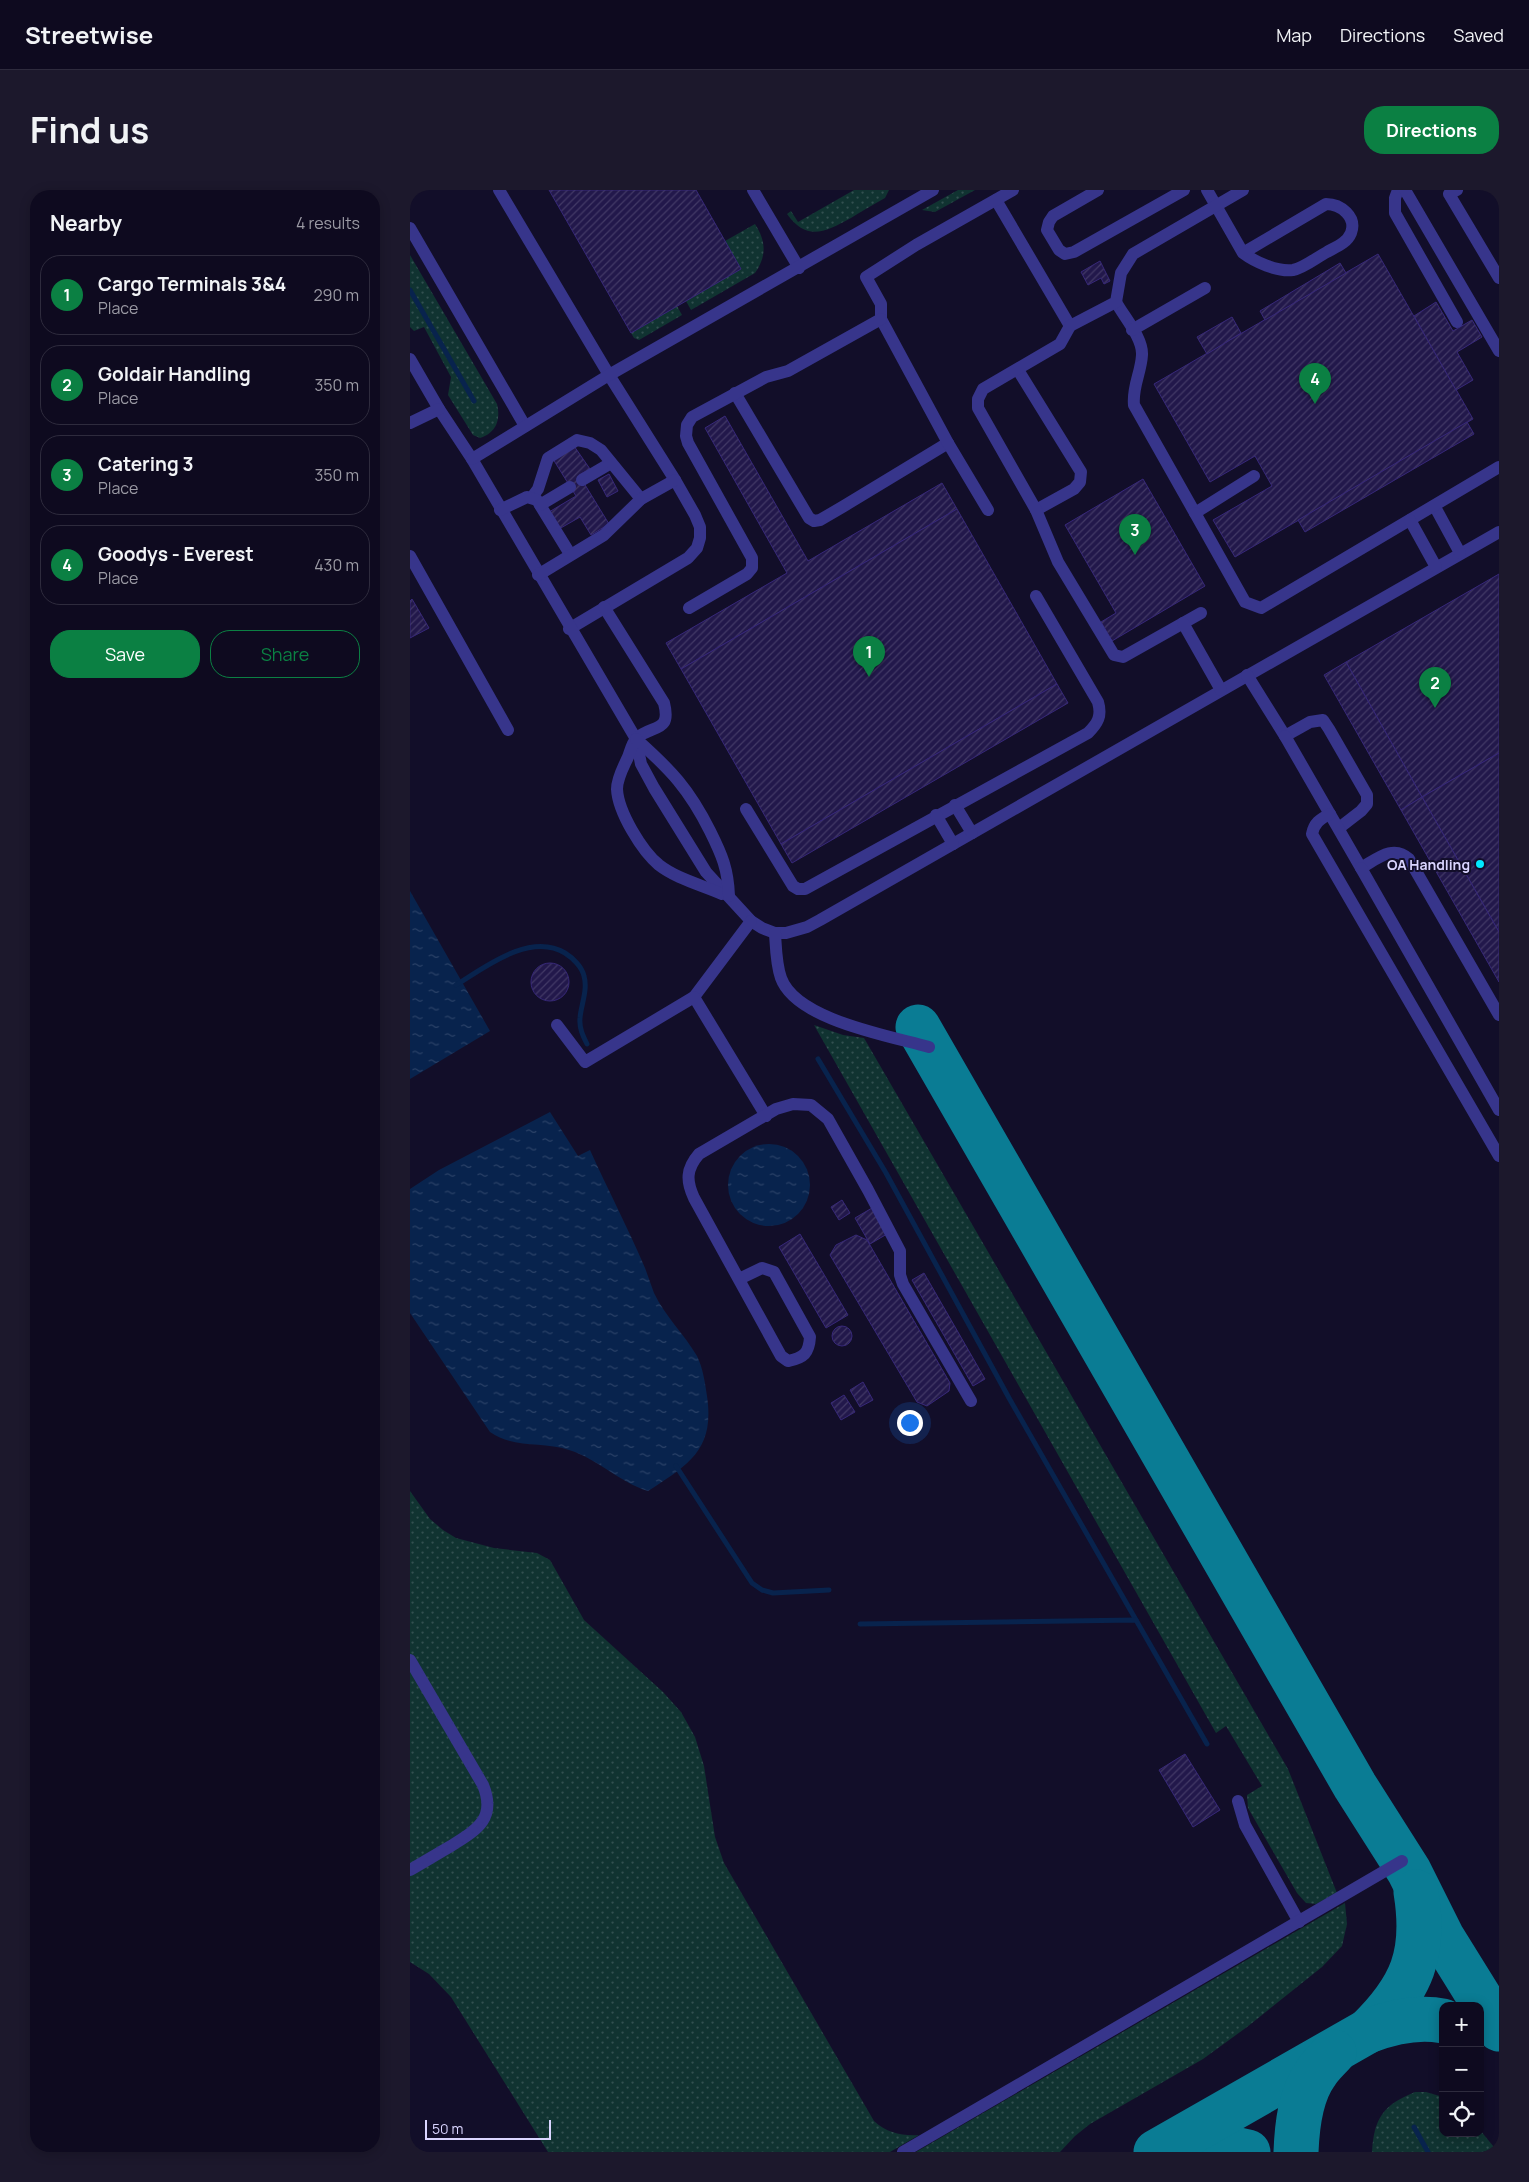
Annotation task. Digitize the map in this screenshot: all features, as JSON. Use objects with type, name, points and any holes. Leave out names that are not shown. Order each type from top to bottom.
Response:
[{"type":"street","points":[[499,190],[608,375],[675,480],[700,527],[697,548],[688,558],[604,606],[569,629]]},
{"type":"street","points":[[754,190],[798,268]]},
{"type":"street","points":[[472,458],[608,375],[798,268],[916,194],[933,190]]},
{"type":"street","points":[[988,510],[948,443],[881,319],[881,304],[866,277],[1013,190]]},
{"type":"street","points":[[1098,190],[1053,216],[1049,222],[1047,230],[1059,250],[1065,254],[1074,252],[1184,190]]},
{"type":"street","points":[[1207,190],[1243,253],[1252,260],[1281,269],[1294,270],[1345,242],[1351,233],[1352,224],[1344,209],[1336,204],[1326,204],[1243,253]]},
{"type":"street","points":[[1243,190],[1133,254],[1121,273],[1116,302],[1139,340],[1142,353],[1133,393],[1134,405],[1245,602],[1262,608],[1435,507],[1499,467]]},
{"type":"street","points":[[1398,190],[1395,198],[1395,213],[1457,322]]},
{"type":"street","points":[[1405,190],[1499,351]]},
{"type":"street","points":[[1451,191],[1499,278]]},
{"type":"street","points":[[996,200],[1070,326]]},
{"type":"street","points":[[410,228],[525,426]]},
{"type":"street","points":[[1132,330],[1205,288]]},
{"type":"street","points":[[1116,302],[1070,326],[1060,344],[984,389],[978,399],[978,408],[1036,510],[1058,562],[1114,655],[1123,657],[1201,613]]},
{"type":"street","points":[[690,608],[747,574],[752,568],[752,558],[688,443],[686,436],[687,425],[692,417],[766,377],[788,371],[881,319]]},
{"type":"street","points":[[410,358],[439,409],[472,458],[569,629],[636,740],[672,772],[694,801],[723,857],[728,875],[729,896]]},
{"type":"street","points":[[1018,370],[1081,472],[1080,482],[1074,489],[1036,510]]},
{"type":"street","points":[[735,394],[808,518],[814,521],[836,510],[948,443]]},
{"type":"street","points":[[410,423],[439,409]]},
{"type":"street","points":[[570,554],[536,501],[548,458],[577,440],[590,442],[596,446],[641,499]]},
{"type":"street","points":[[582,480],[612,464]]},
{"type":"street","points":[[1195,513],[1254,476]]},
{"type":"street","points":[[538,575],[604,535],[641,499],[675,480]]},
{"type":"street","points":[[500,510],[522,499],[536,501],[570,487]]},
{"type":"street","points":[[1435,507],[1460,554]]},
{"type":"street","points":[[1410,520],[1436,567]]},
{"type":"street","points":[[636,740],[641,764],[665,807],[706,872],[751,921],[775,933],[795,932],[953,844],[1499,532]]},
{"type":"street","points":[[410,556],[508,730]]},
{"type":"street","points":[[746,809],[793,886],[798,889],[805,889],[1088,733],[1099,719],[1100,710],[1098,702],[1036,596]]},
{"type":"street","points":[[604,606],[664,703],[667,715],[665,722],[660,727],[636,740],[621,772],[617,790],[624,815],[646,852],[660,866],[729,896]]},
{"type":"street","points":[[1183,623],[1221,690]]},
{"type":"street","points":[[1247,675],[1339,828],[1499,1110]]},
{"type":"street","points":[[1285,736],[1310,722],[1323,720],[1329,729],[1367,795],[1367,804],[1339,828]]},
{"type":"street","points":[[955,805],[972,833]]},
{"type":"street","points":[[1330,814],[1318,821],[1313,827],[1312,834],[1499,1156]]},
{"type":"street","points":[[936,816],[953,844]]},
{"type":"street","points":[[1360,868],[1390,852],[1397,851],[1409,859],[1499,1015]]},
{"type":"street","points":[[557,1025],[585,1062],[694,997],[751,921]]},
{"type":"street","points":[[775,933],[781,979],[789,993],[800,1002],[831,1020],[929,1047]]},
{"type":"street","points":[[694,997],[748,1082],[766,1116]]},
{"type":"street","points":[[739,1279],[762,1268],[774,1272],[810,1337],[806,1354],[799,1359],[788,1361],[781,1356],[694,1198],[690,1190],[688,1171],[692,1162],[699,1154],[766,1116],[776,1108],[802,1103],[811,1105],[828,1119],[868,1190],[900,1251],[900,1275],[903,1284],[971,1402]]},
{"type":"street","points":[[410,1660],[483,1785],[488,1802],[484,1819],[472,1833],[410,1870]]},
{"type":"street","points":[[1238,1801],[1245,1825],[1299,1922]]},
{"type":"street","points":[[903,2152],[1402,1861]]},
{"type":"green space","points":[[854,190],[889,190],[885,198],[851,218],[817,232],[802,228],[794,223],[787,214],[791,211],[798,222]]},
{"type":"green space","points":[[958,190],[975,190],[935,212],[922,210]]},
{"type":"green space","points":[[755,224],[759,230],[764,248],[762,261],[755,273],[691,310],[686,301],[741,269],[725,241]]},
{"type":"green space","points":[[410,255],[497,404],[498,420],[496,425],[490,433],[480,438],[473,435],[448,395],[451,377],[424,327],[414,331],[410,327]]},
{"type":"green space","points":[[677,306],[682,315],[639,340],[634,338],[631,333]]},
{"type":"green space","points":[[814,1025],[843,1035],[864,1038],[1288,1769],[1337,1893],[1316,1904],[1306,1903],[1297,1893],[1248,1808],[1247,1795],[1262,1786],[1226,1726],[1216,1733]]},
{"type":"green space","points":[[410,1491],[430,1519],[456,1538],[494,1548],[537,1553],[550,1560],[584,1620],[663,1692],[681,1712],[695,1737],[704,1766],[715,1837],[724,1863],[874,2121],[895,2133],[919,2135],[890,2152],[548,2152],[451,1997],[429,1974],[410,1962]]},
{"type":"green space","points":[[1345,1903],[1347,1924],[1342,1946],[1322,1967],[1247,2027],[1203,2059],[1090,2124],[1060,2152],[916,2152]]},
{"type":"green space","points":[[1415,2092],[1426,2092],[1439,2096],[1439,2137],[1484,2137],[1484,2135],[1498,2152],[1372,2152],[1375,2130],[1382,2114],[1395,2102]]},
{"type":"water","points":[[410,891],[490,1031],[410,1079]]},
{"type":"water","points":[[550,1112],[578,1156],[590,1150],[645,1268],[654,1293],[697,1356],[702,1371],[707,1396],[708,1415],[707,1430],[702,1443],[696,1454],[686,1464],[648,1491],[637,1487],[580,1454],[559,1447],[509,1441],[490,1432],[410,1313],[410,1189],[439,1170]]},
{"type":"water","points":[[769,1144],[785,1147],[798,1156],[807,1169],[810,1185],[807,1201],[798,1214],[785,1223],[769,1226],[753,1223],[740,1214],[731,1201],[728,1185],[731,1169],[740,1156],[753,1147]]},
{"type":"building","points":[[549,190],[696,190],[741,269],[631,333]]},
{"type":"building","points":[[1378,254],[1473,419],[1235,557],[1213,520],[1272,486],[1255,456],[1210,482],[1154,384]]},
{"type":"building","points":[[1100,261],[1110,281],[1104,284],[1101,278],[1088,285],[1081,272]]},
{"type":"building","points":[[1340,263],[1346,273],[1265,320],[1260,311]]},
{"type":"building","points":[[1436,302],[1453,331],[1472,320],[1482,337],[1457,352],[1473,380],[1456,390],[1414,316]]},
{"type":"building","points":[[1232,317],[1241,333],[1207,354],[1197,337]]},
{"type":"building","points":[[725,416],[808,561],[942,483],[957,509],[681,669],[666,643],[787,573],[705,428]]},
{"type":"building","points":[[1467,422],[1474,434],[1305,532],[1298,520]]},
{"type":"building","points":[[574,446],[590,469],[579,475],[609,524],[591,535],[580,517],[559,529],[549,512],[576,496],[553,459]]},
{"type":"building","points":[[609,474],[618,491],[607,497],[598,480]]},
{"type":"building","points":[[1143,479],[1205,586],[1112,641],[1101,622],[1116,613],[1065,525]]},
{"type":"building","points":[[957,509],[1057,684],[781,844],[681,669]]},
{"type":"building","points":[[1499,574],[1499,753],[1422,797],[1346,662]]},
{"type":"building","points":[[412,599],[429,628],[410,638],[410,601]]},
{"type":"building","points":[[1346,662],[1422,797],[1401,810],[1324,675]]},
{"type":"building","points":[[1057,684],[1068,703],[792,863],[781,844]]},
{"type":"building","name":"OA Handling","points":[[1499,753],[1499,932],[1422,797]]},
{"type":"building","points":[[1422,797],[1499,932],[1499,982],[1401,810]]},
{"type":"building","points":[[550,963],[564,968],[569,982],[564,996],[550,1001],[536,996],[531,982],[536,968]]},
{"type":"building","points":[[842,1200],[850,1213],[839,1220],[831,1207]]},
{"type":"building","points":[[872,1208],[887,1234],[870,1244],[855,1218]]},
{"type":"building","points":[[800,1234],[848,1315],[826,1328],[779,1247]]},
{"type":"building","points":[[856,1235],[867,1240],[950,1383],[949,1391],[927,1406],[917,1402],[830,1255],[836,1245]]},
{"type":"building","points":[[924,1273],[985,1379],[973,1386],[912,1280]]},
{"type":"building","points":[[842,1326],[849,1329],[852,1336],[849,1343],[842,1346],[835,1343],[832,1336],[835,1329]]},
{"type":"building","points":[[863,1382],[873,1400],[860,1407],[850,1390]]},
{"type":"building","points":[[844,1395],[855,1412],[841,1420],[831,1403]]},
{"type":"building","points":[[1185,1754],[1220,1810],[1193,1827],[1159,1770]]},
{"type":"waterway","points":[[410,290],[474,401]]},
{"type":"waterway","points":[[456,985],[494,961],[523,949],[551,948],[565,953],[577,963],[584,976],[585,992],[580,1022],[587,1044]]},
{"type":"waterway","points":[[818,1059],[886,1173],[1009,1398],[1136,1620]]},
{"type":"waterway","points":[[676,1466],[752,1583],[762,1590],[773,1593],[829,1590]]},
{"type":"waterway","points":[[860,1624],[1136,1620],[1207,1744]]},
{"type":"waterway","points":[[1414,2127],[1428,2152]]},
{"type":"taxiway","points":[[918,1027],[1355,1786],[1409,1871],[1442,1937],[1499,2029]]},
{"type":"taxiway","points":[[1368,2031],[1395,2000],[1412,1969],[1417,1952],[1419,1934],[1416,1892]]},
{"type":"taxiway","points":[[1156,2152],[1368,2031],[1405,2021],[1424,2019],[1439,2021]]},
{"type":"taxiway","points":[[1296,2152],[1297,2132],[1306,2091],[1318,2070],[1334,2052]]},
{"type":"taxiway","points":[[1167,2150],[1208,2145],[1248,2152]]},
{"type":"place","name":"Goodys - Everest","points":[[1315,404]]},
{"type":"place","name":"Catering 3","points":[[1135,555]]},
{"type":"place","name":"Cargo Terminals 3&4","points":[[869,677]]},
{"type":"place","name":"Goldair Handling","points":[[1435,708]]},
{"type":"place","name":"OA Handling","points":[[1480,864]]}]
